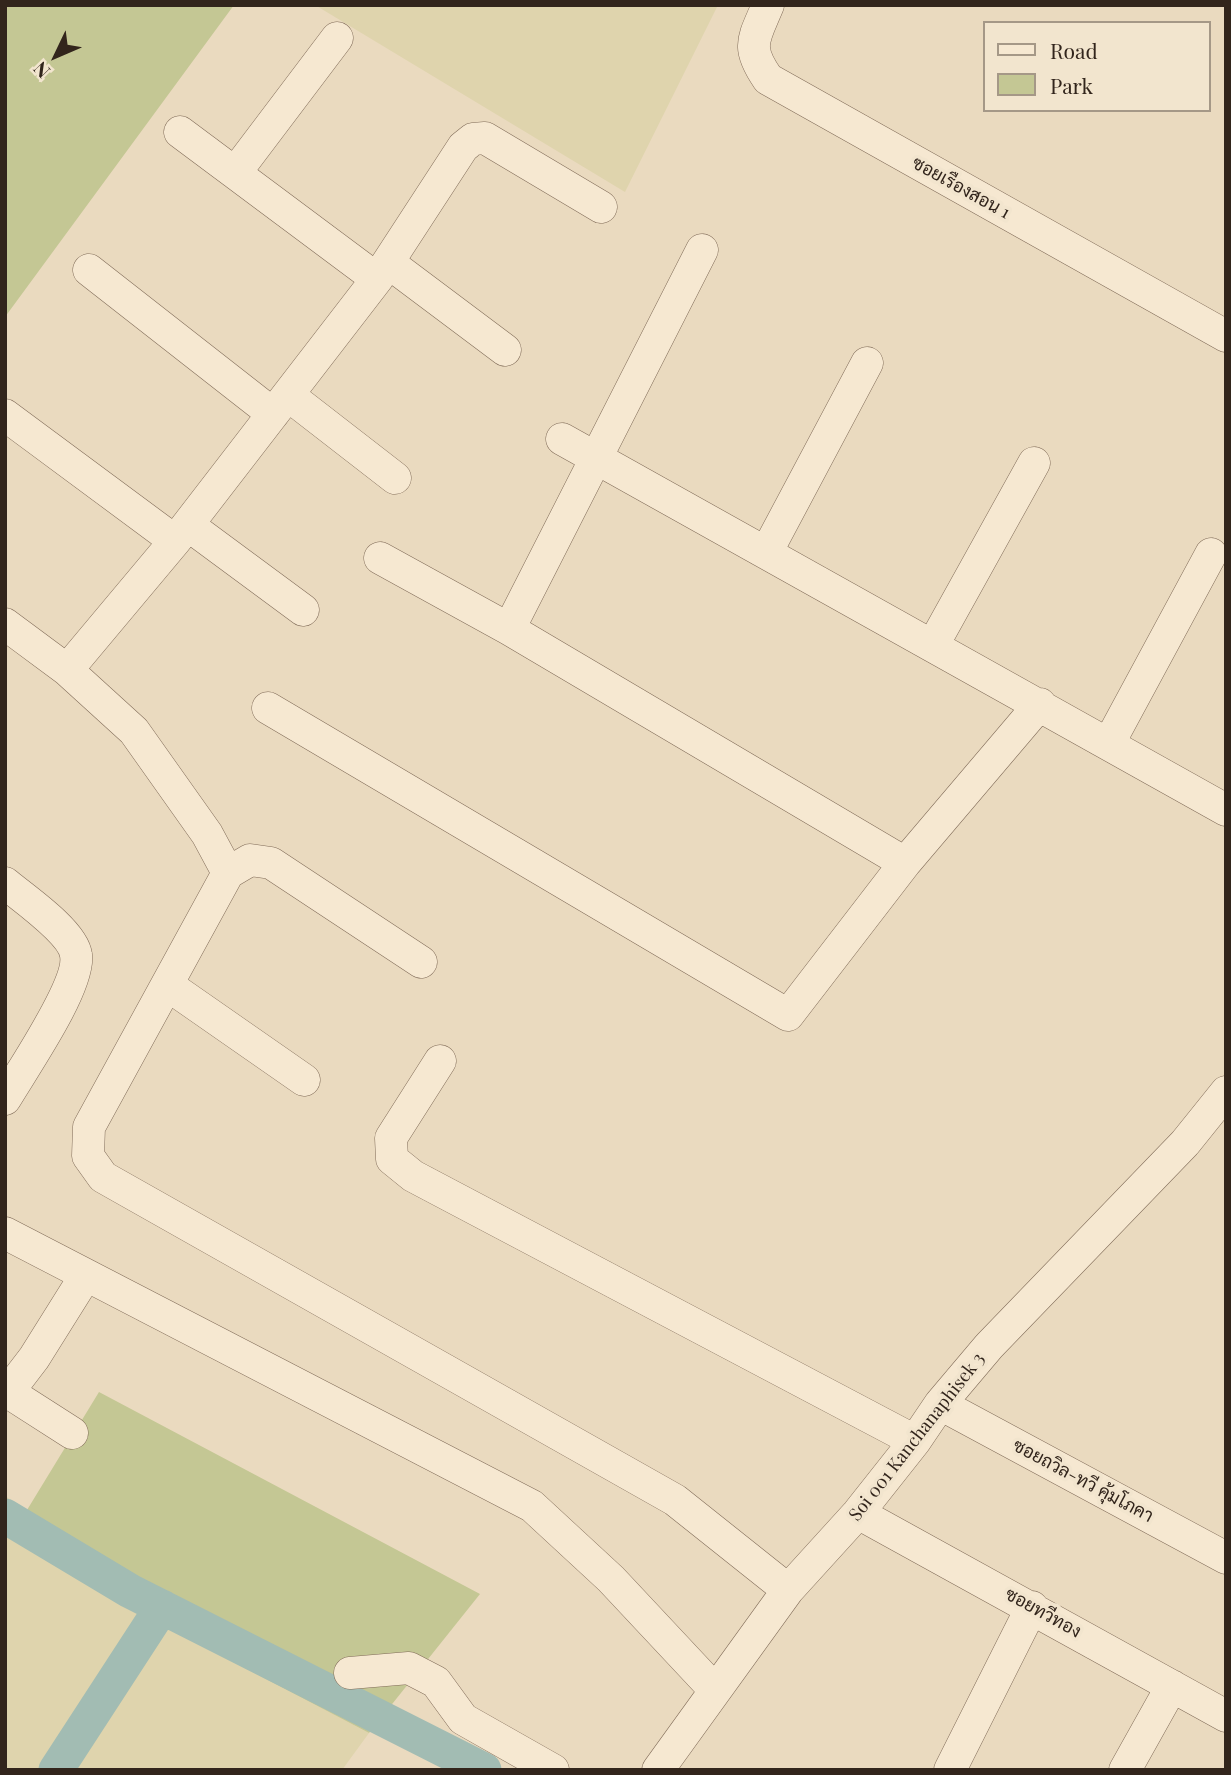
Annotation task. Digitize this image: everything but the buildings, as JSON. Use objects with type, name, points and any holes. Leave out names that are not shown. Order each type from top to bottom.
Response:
[{"type":"street","name":"ซอยเรืองสอน 1","points":[[768,5],[754,38],[754,59],[768,79],[1226,336]]},
{"type":"street","points":[[234,173],[337,38]]},
{"type":"street","points":[[180,132],[234,173],[505,350]]},
{"type":"street","points":[[66,670],[181,533],[383,271],[463,147],[473,139],[485,138],[601,207]]},
{"type":"street","points":[[509,629],[702,250]]},
{"type":"street","points":[[89,270],[280,404],[395,478]]},
{"type":"street","points":[[766,553],[867,363]]},
{"type":"street","points":[[5,415],[181,533],[303,610]]},
{"type":"street","points":[[562,439],[1226,810]]},
{"type":"street","points":[[933,645],[1034,463]]},
{"type":"street","points":[[1109,743],[1211,554]]},
{"type":"street","points":[[380,558],[509,629],[905,863]]},
{"type":"street","points":[[5,624],[66,670],[134,731],[207,834],[228,873]]},
{"type":"street","points":[[268,708],[788,1015],[905,863],[1040,704]]},
{"type":"street","points":[[421,962],[271,863],[250,860],[228,873],[169,986],[89,1128],[88,1156],[103,1177],[675,1500],[788,1590]]},
{"type":"street","points":[[5,883],[60,929],[77,954],[74,979],[5,1099]]},
{"type":"street","points":[[169,986],[304,1080]]},
{"type":"street","points":[[440,1061],[391,1139],[392,1159],[413,1176],[915,1441]]},
{"type":"street","name":"Soi 001 Kanchanaphisek 3","points":[[658,1770],[788,1590],[859,1513],[940,1404],[989,1346],[1185,1143],[1226,1091]]},
{"type":"street","points":[[5,1233],[532,1506],[576,1544],[714,1689]]},
{"type":"street","points":[[72,1433],[7,1391],[34,1359],[86,1275]]},
{"type":"street","name":"ซอยถวิล-ทวี คุ้มโภคา","points":[[940,1404],[1226,1558]]},
{"type":"street","name":"ซอยทวีทอง","points":[[859,1513],[1226,1716]]},
{"type":"street","points":[[950,1770],[1032,1607]]},
{"type":"street","points":[[350,1673],[409,1668],[436,1682],[463,1719],[553,1770]]},
{"type":"street","points":[[1125,1770],[1172,1686]]},
{"type":"shaded area","points":[[315,5],[718,5],[625,192]]},
{"type":"shaded area","points":[[5,1496],[27,1510],[113,1599],[369,1733],[342,1770],[5,1770]]},
{"type":"green space","points":[[5,5],[234,5],[5,317]]},
{"type":"green space","points":[[99,1392],[480,1594],[369,1733],[113,1599],[27,1510]]},
{"type":"waterway","points":[[5,1516],[130,1591],[484,1770]]},
{"type":"waterway","points":[[56,1770],[162,1607]]}]
